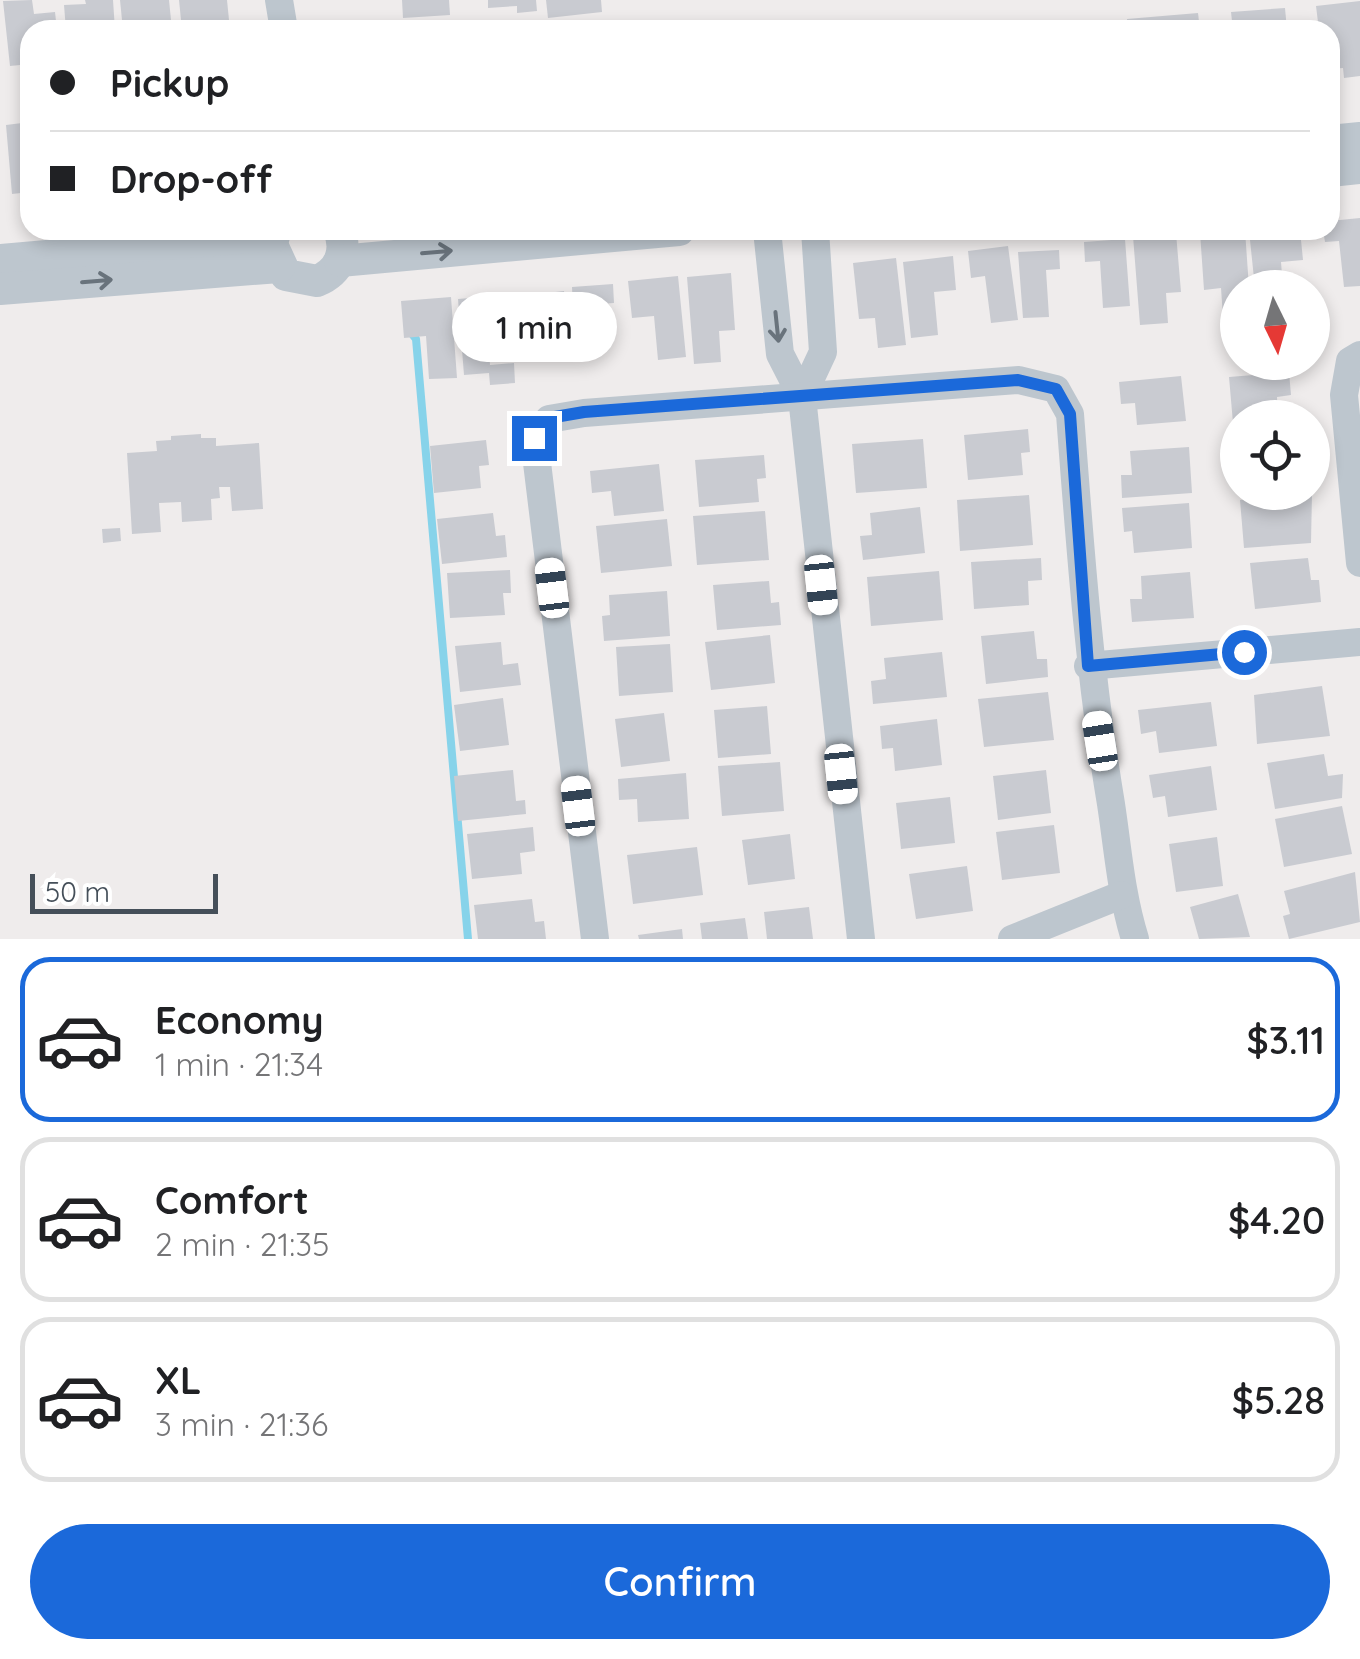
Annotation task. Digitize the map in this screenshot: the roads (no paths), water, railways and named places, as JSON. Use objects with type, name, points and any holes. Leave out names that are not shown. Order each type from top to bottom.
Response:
[{"type":"street","points":[[277,244],[306,282],[326,277],[340,245],[453,240]]},
{"type":"street","points":[[768,240],[780,354],[802,397],[861,939]]},
{"type":"street","points":[[802,397],[823,352],[817,240]]},
{"type":"street","points":[[0,260],[277,244]]},
{"type":"street","points":[[0,289],[277,244]]},
{"type":"street","points":[[1360,355],[1350,362],[1344,395],[1360,564]]},
{"type":"street","points":[[595,939],[534,438],[549,418],[584,412],[1018,380],[1056,389],[1070,414],[1088,666],[1119,853],[1121,895],[1136,939]]},
{"type":"street","points":[[1088,666],[1360,642]]},
{"type":"street","points":[[1012,939],[1121,895]]},
{"type":"waterway","points":[[409,330],[416,339],[468,939]]}]
